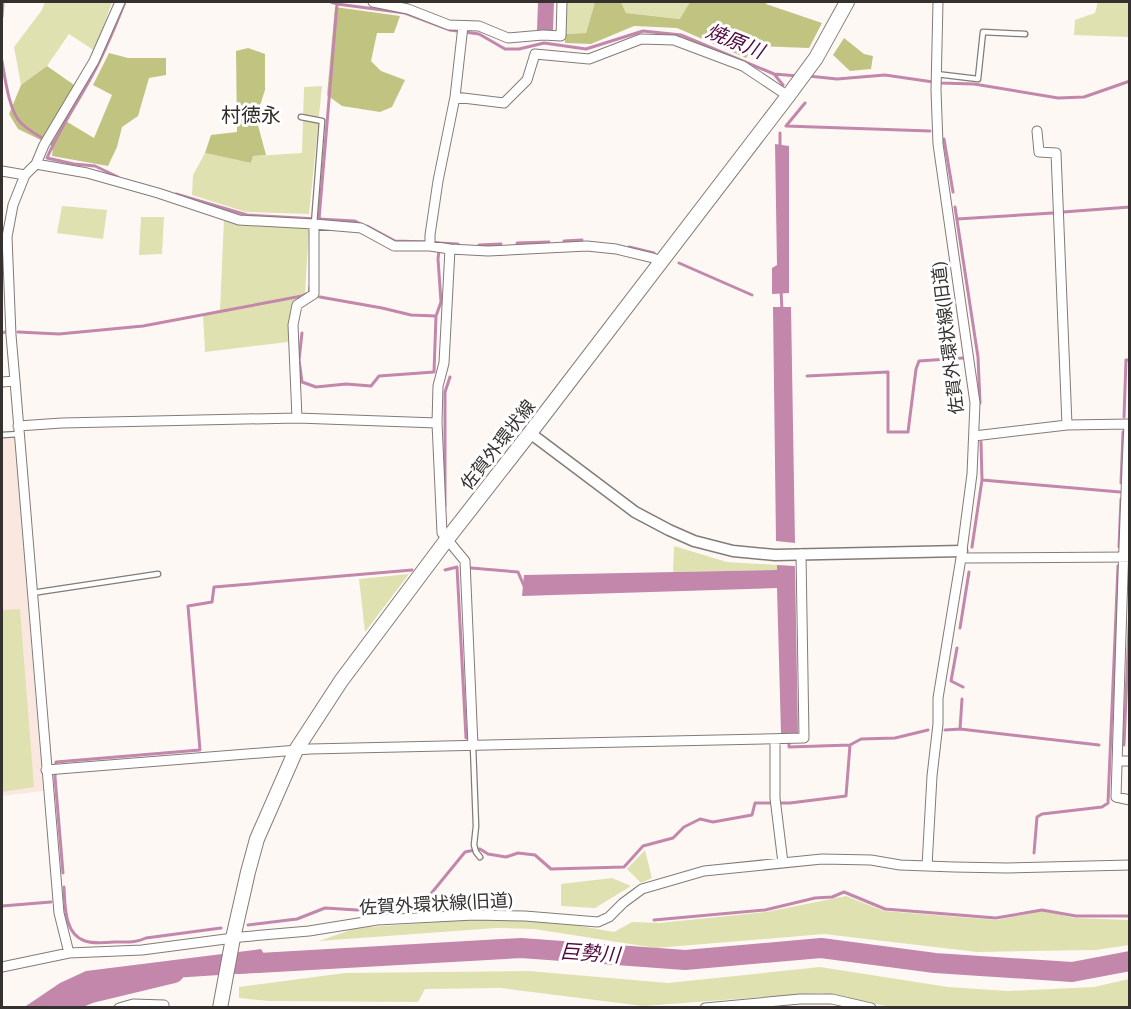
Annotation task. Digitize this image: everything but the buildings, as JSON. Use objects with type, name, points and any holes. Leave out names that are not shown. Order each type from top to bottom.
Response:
[{"type":"main road","name":"佐賀外環状線","points":[[221,1002],[233,938],[257,839],[296,750],[341,681],[448,538],[788,96],[816,57],[847,2]]},
{"type":"street","points":[[69,953],[59,913],[18,430],[7,237],[12,205],[25,175],[36,164],[46,142],[94,61],[120,2]]},
{"type":"street","points":[[372,2],[408,9],[450,25],[479,26],[508,39],[561,36],[562,2]]},
{"type":"street","points":[[936,74],[938,2]]},
{"type":"street","points":[[463,26],[455,97],[430,235],[441,248],[444,363],[438,386],[438,423],[442,533],[465,561],[473,746]]},
{"type":"street","points":[[455,97],[504,103],[527,80],[535,54],[589,58],[641,39],[674,40],[694,47],[743,66],[788,96]]},
{"type":"street","name":"佐賀外環状線(旧道)","points":[[927,866],[938,698],[972,474],[975,402],[938,144],[936,74]]},
{"type":"street","points":[[1037,131],[1039,152],[1056,153],[1067,425]]},
{"type":"street","points":[[36,164],[87,173],[158,193],[238,220],[361,228],[394,246],[488,251],[587,246],[616,249],[662,262]]},
{"type":"street","points":[[2,171],[25,175]]},
{"type":"street","points":[[297,418],[293,325],[297,305],[314,294],[314,224]]},
{"type":"street","points":[[2,382],[15,381]]},
{"type":"street","points":[[18,430],[62,423],[297,418],[438,423]]},
{"type":"street","points":[[974,436],[1067,425],[1129,424],[1116,797],[1130,800]]},
{"type":"street","points":[[530,433],[635,512],[694,541],[733,551],[774,555],[1126,557]]},
{"type":"street","points":[[48,770],[296,750],[804,738],[801,554]]},
{"type":"street","points":[[783,862],[775,803],[784,739]]},
{"type":"street","points":[[1117,761],[1130,760]]},
{"type":"street","name":"佐賀外環状線(旧道)","points":[[2,967],[69,953],[142,950],[377,920],[474,915],[525,916],[597,922],[609,917],[622,903],[642,889],[704,871],[783,862],[822,859],[871,860],[900,865],[1007,868],[1130,866]]},
{"type":"street","points":[[705,1008],[800,999],[832,999],[872,1008]]},
{"type":"street","points":[[119,1008],[134,1005],[164,1005],[164,1008]]},
{"type":"lane","points":[[936,74],[978,78],[983,32],[1025,34]]},
{"type":"lane","points":[[301,117],[322,121],[314,224]]},
{"type":"lane","points":[[2,435],[18,430]]},
{"type":"lane","points":[[32,593],[158,574]]},
{"type":"lane","points":[[473,746],[476,826],[474,845],[480,857]]},
{"type":"shaded area","points":[[538,2],[554,2],[553,30],[537,30]]},
{"type":"shaded area","points":[[775,144],[789,146],[789,293],[772,294],[772,268],[777,265]]},
{"type":"shaded area","points":[[773,307],[791,307],[795,543],[776,541]]},
{"type":"shaded area","points":[[2,437],[15,437],[43,791],[2,796]]},
{"type":"shaded area","points":[[777,565],[795,566],[798,734],[781,733],[777,588],[522,596],[524,575],[777,570]]},
{"type":"shaded area","points":[[261,949],[264,954],[263,972],[174,978],[167,981],[149,979],[94,984],[45,1007],[23,1008],[60,983],[86,971]]},
{"type":"green space","points":[[45,2],[112,2],[95,51],[69,34],[47,66],[21,85],[14,47],[42,10]]},
{"type":"green space","points":[[567,2],[595,2],[586,33],[565,34]]},
{"type":"green space","points":[[595,2],[621,2],[626,13],[680,19],[690,2],[766,2],[766,4],[822,23],[809,48],[755,46],[746,58],[677,28],[634,26],[591,44],[565,43],[565,34],[586,33]]},
{"type":"green space","points":[[621,2],[690,2],[681,19],[626,13]]},
{"type":"green space","points":[[1098,2],[1128,2],[1129,37],[1074,35],[1075,20],[1095,13]]},
{"type":"green space","points":[[335,7],[400,16],[394,33],[377,33],[371,61],[381,71],[405,80],[392,107],[380,112],[342,106],[327,95]]},
{"type":"green space","points":[[844,38],[864,54],[873,56],[871,69],[850,71],[833,55]]},
{"type":"green space","points":[[248,48],[265,54],[265,90],[256,118],[266,155],[253,156],[251,163],[205,153],[211,135],[237,132],[236,51]]},
{"type":"green space","points":[[109,53],[128,58],[166,58],[166,75],[149,78],[138,116],[122,127],[117,147],[108,166],[52,156],[53,146],[18,129],[9,114],[21,85],[47,66],[77,87],[59,117],[94,138],[112,95],[93,85]]},
{"type":"green space","points":[[322,86],[309,214],[246,212],[192,195],[193,175],[205,153],[251,163],[253,156],[302,153],[304,87]]},
{"type":"green space","points":[[62,206],[107,210],[103,239],[57,233]]},
{"type":"green space","points":[[141,217],[164,217],[162,254],[139,255]]},
{"type":"green space","points":[[224,218],[309,227],[305,294],[291,307],[288,342],[205,352],[203,314],[220,310]]},
{"type":"green space","points":[[674,546],[727,562],[777,565],[778,570],[673,572]]},
{"type":"green space","points":[[409,574],[365,632],[359,579]]},
{"type":"green space","points":[[20,609],[34,787],[2,792],[2,610]]},
{"type":"green space","points":[[645,850],[652,878],[641,883],[627,869]]},
{"type":"green space","points":[[612,878],[631,886],[595,908],[561,906],[561,884]]},
{"type":"green space","points":[[846,896],[884,911],[997,920],[1043,911],[1075,918],[1130,920],[1129,945],[1096,950],[977,952],[824,934],[656,948],[534,929],[496,928],[319,941],[356,928],[491,918],[575,925],[614,932],[632,922],[659,923],[766,912]]},
{"type":"green space","points":[[820,967],[948,987],[1008,991],[1094,987],[1129,979],[1130,1007],[896,1008],[820,993],[643,1006],[501,988],[425,989],[418,1002],[269,1001],[239,998],[239,987],[345,973],[529,971],[668,983]]},
{"type":"waterway","points":[[2,17],[3,2]]},
{"type":"waterway","points":[[118,177],[95,166],[47,158],[99,63],[125,2]]},
{"type":"waterway","name":"焼原川","points":[[331,2],[405,13],[450,30],[479,34],[505,49],[519,49],[544,43],[586,49],[643,31],[681,35],[774,74],[798,76]]},
{"type":"waterway","points":[[319,219],[337,4]]},
{"type":"waterway","points":[[2,61],[8,94],[17,118],[36,135],[53,144]]},
{"type":"waterway","points":[[774,74],[783,85]]},
{"type":"waterway","name":"焼原川","points":[[808,76],[837,79],[885,75],[940,83],[974,84],[1058,98],[1084,97],[1130,81]]},
{"type":"waterway","points":[[805,103],[786,126],[930,131]]},
{"type":"waterway","points":[[780,133],[780,146]]},
{"type":"waterway","points":[[944,139],[953,192]]},
{"type":"waterway","points":[[176,194],[247,215],[355,221],[361,224]]},
{"type":"waterway","points":[[955,207],[978,357],[980,403]]},
{"type":"waterway","points":[[1063,212],[1130,207]]},
{"type":"waterway","points":[[957,219],[1053,213]]},
{"type":"waterway","points":[[367,226],[395,241],[429,242]]},
{"type":"waterway","points":[[564,241],[582,240]]},
{"type":"waterway","points":[[517,243],[549,242]]},
{"type":"waterway","points":[[438,243],[458,244]]},
{"type":"waterway","points":[[479,245],[501,244]]},
{"type":"waterway","points":[[629,247],[654,253]]},
{"type":"waterway","points":[[302,333],[299,360],[302,382],[316,387],[346,384],[371,386],[379,376],[434,372],[436,316],[441,302],[439,250]]},
{"type":"waterway","points":[[679,263],[752,295]]},
{"type":"waterway","points":[[18,332],[59,334],[143,326],[302,296],[309,293],[310,287]]},
{"type":"waterway","points":[[781,290],[782,311]]},
{"type":"waterway","points":[[320,297],[411,315],[436,316]]},
{"type":"waterway","points":[[807,376],[888,372],[888,432],[908,432],[919,361],[963,358]]},
{"type":"waterway","points":[[1124,417],[1126,360],[1130,360]]},
{"type":"waterway","points":[[445,506],[445,392],[450,377]]},
{"type":"waterway","points":[[1121,483],[1123,432]]},
{"type":"waterway","points":[[972,547],[982,480],[981,442]]},
{"type":"waterway","points":[[982,480],[1120,492]]},
{"type":"waterway","points":[[1119,547],[1121,499]]},
{"type":"waterway","points":[[1034,853],[1037,817],[1042,814],[1102,807],[1108,803],[1118,566]]},
{"type":"waterway","points":[[445,570],[457,567],[466,738]]},
{"type":"waterway","points":[[471,568],[518,572],[524,586]]},
{"type":"waterway","points":[[63,873],[55,777],[56,762],[200,750],[188,606],[212,602],[214,587],[412,570]]},
{"type":"waterway","points":[[960,628],[969,572]]},
{"type":"waterway","points":[[1124,745],[1130,605]]},
{"type":"waterway","points":[[957,648],[951,681],[963,687]]},
{"type":"waterway","points":[[960,729],[962,699]]},
{"type":"waterway","points":[[945,730],[960,729],[1099,745]]},
{"type":"waterway","points":[[248,925],[297,919],[325,908],[357,910],[425,901],[465,852],[480,849],[488,854],[506,857],[518,853],[535,855],[551,869],[624,867],[643,846],[673,838],[684,827],[700,819],[713,822],[752,815],[755,803],[790,803],[846,796],[850,745],[861,739],[895,738],[928,730]]},
{"type":"waterway","points":[[789,740],[789,747],[850,745]]},
{"type":"waterway","points":[[64,887],[69,926],[78,937],[88,942],[134,941],[221,928]]},
{"type":"waterway","points":[[654,920],[765,910],[815,898],[832,897],[844,892],[885,909],[996,918],[1042,910],[1076,916],[1130,916]]},
{"type":"waterway","points":[[2,906],[51,902]]},
{"type":"waterway","name":"巨勢川","points":[[239,964],[521,948],[685,960],[821,948],[935,963],[1072,972],[1130,961]]},
{"type":"waterway","name":"巨勢川","points":[[53,1008],[91,993],[174,973]]},
{"type":"district","name":"村徳永","points":[[251,115]]}]
